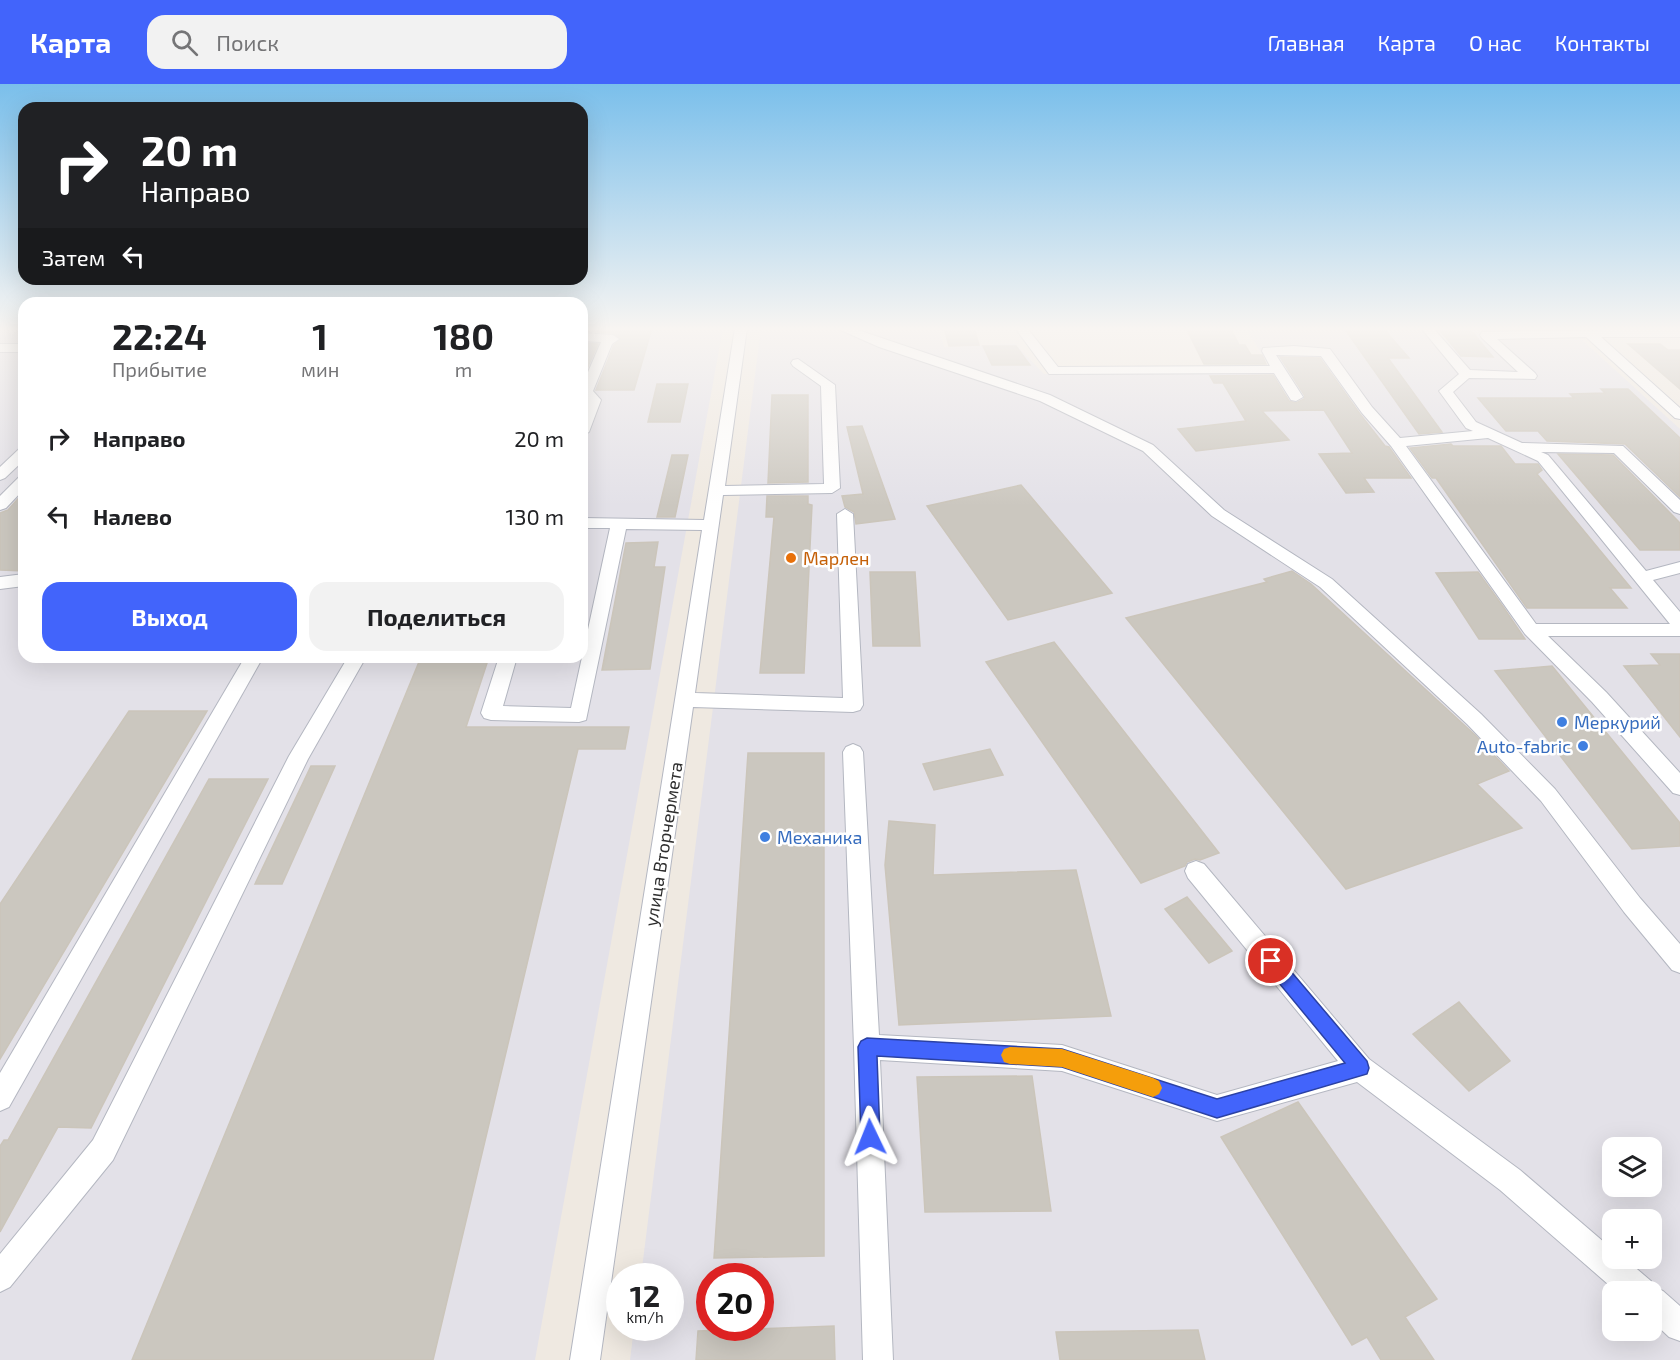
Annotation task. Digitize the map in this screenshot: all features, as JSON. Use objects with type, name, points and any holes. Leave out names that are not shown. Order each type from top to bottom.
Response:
[{"type":"street","name":"улица Вторчермета","points":[[585,1360],[732,388]]},
{"type":"street","points":[[715,496],[832,488],[828,388]]},
{"type":"street","points":[[1014,388],[1045,398],[1148,448],[1218,513],[1326,583],[1474,719],[1548,795],[1632,905],[1680,962]]},
{"type":"street","points":[[1290,388],[1296,397]]},
{"type":"street","points":[[1351,388],[1396,443],[1531,630],[1599,697],[1680,787]]},
{"type":"street","points":[[1449,388],[1446,390],[1471,425],[1543,458],[1680,624]]},
{"type":"street","points":[[1650,388],[1680,415]]},
{"type":"street","points":[[1396,443],[1491,434]]},
{"type":"street","points":[[1518,447],[1618,449],[1680,509]]},
{"type":"street","points":[[0,475],[18,458]]},
{"type":"street","points":[[0,505],[18,486]]},
{"type":"street","points":[[715,496],[809,501]]},
{"type":"street","points":[[685,699],[853,705],[845,514]]},
{"type":"street","points":[[588,523],[711,525]]},
{"type":"street","points":[[506,663],[491,713],[579,715],[619,523]]},
{"type":"street","points":[[1642,578],[1680,567]]},
{"type":"street","points":[[0,583],[18,581]]},
{"type":"street","points":[[1531,630],[1680,630]]},
{"type":"street","points":[[0,1098],[251,663]]},
{"type":"street","points":[[0,1277],[103,1150],[299,756],[353,663]]},
{"type":"street","points":[[853,752],[867,1047],[878,1360]]},
{"type":"street","points":[[1196,872],[1360,1068],[1510,1180],[1627,1281]]},
{"type":"street","points":[[867,1047],[1062,1058],[1217,1108],[1360,1068]]},
{"type":"street","points":[[1662,1311],[1680,1326]]},
{"type":"shaded area","points":[[0,388],[18,388],[18,663],[588,663],[588,388],[712,388],[535,1360],[0,1360]]},
{"type":"shaded area","points":[[753,388],[1634,388],[1680,429],[1680,1360],[630,1360],[632,1341],[684,1341],[684,1263],[643,1263]]},
{"type":"building","points":[[597,388],[635,388],[634,390],[596,390]]},
{"type":"building","points":[[656,388],[687,388],[680,422],[648,422]]},
{"type":"building","points":[[1226,388],[1281,388],[1289,401],[1296,403],[1305,396],[1300,388],[1341,388],[1411,478],[1364,478],[1374,492],[1346,493],[1319,454],[1352,453],[1324,410],[1262,411],[1289,440],[1196,451],[1178,429],[1246,421]]},
{"type":"building","points":[[1386,388],[1410,388],[1442,432],[1419,434]]},
{"type":"building","points":[[1601,389],[1628,389],[1680,438],[1680,497],[1625,444],[1547,441],[1538,431],[1506,431],[1478,398],[1574,398],[1570,394],[1605,393]]},
{"type":"building","points":[[772,395],[808,395],[808,482],[768,483]]},
{"type":"building","points":[[862,426],[895,519],[856,524],[854,512],[845,507],[842,496],[863,494],[847,427]]},
{"type":"building","points":[[1451,444],[1453,446],[1501,446],[1515,464],[1538,464],[1542,470],[1537,474],[1631,588],[1610,588],[1627,608],[1527,608],[1436,478],[1432,478],[1410,448]]},
{"type":"building","points":[[1558,454],[1613,455],[1680,523],[1680,550],[1640,550]]},
{"type":"building","points":[[672,455],[688,455],[675,517],[657,517]]},
{"type":"building","points":[[1021,485],[1112,593],[1008,620],[927,506]]},
{"type":"building","points":[[767,496],[808,496],[808,504],[812,505],[804,673],[760,673],[774,517],[766,517]]},
{"type":"building","points":[[18,499],[18,571],[0,570],[0,513],[8,510]]},
{"type":"building","points":[[658,542],[654,567],[665,567],[650,669],[602,670],[626,543]]},
{"type":"building","points":[[1292,571],[1311,584],[1475,735],[1509,771],[1477,784],[1522,828],[1346,889],[1126,618],[1267,582],[1264,579]]},
{"type":"building","points":[[870,572],[915,572],[920,646],[873,646]]},
{"type":"building","points":[[1478,572],[1525,639],[1479,639],[1436,573]]},
{"type":"building","points":[[1054,642],[1219,853],[1187,862],[1185,866],[1141,883],[986,662]]},
{"type":"building","points":[[1651,654],[1680,654],[1680,737],[1624,666],[1660,665]]},
{"type":"building","points":[[419,663],[487,663],[466,727],[629,727],[625,749],[578,749],[433,1360],[132,1360]]},
{"type":"building","points":[[1552,666],[1680,823],[1680,846],[1632,849],[1495,671]]},
{"type":"building","points":[[129,711],[207,711],[0,1059],[0,904]]},
{"type":"building","points":[[990,749],[1003,775],[934,790],[923,764]]},
{"type":"building","points":[[748,753],[824,753],[824,1256],[714,1258]]},
{"type":"building","points":[[311,766],[335,766],[282,884],[255,884]]},
{"type":"building","points":[[209,779],[268,779],[91,1128],[58,1127],[0,1232],[0,1146],[4,1140],[8,1140]]},
{"type":"building","points":[[889,821],[935,825],[933,875],[1076,870],[1111,1016],[899,1025],[885,865]]},
{"type":"building","points":[[1187,897],[1232,951],[1209,963],[1165,909]]},
{"type":"building","points":[[1459,1002],[1510,1061],[1469,1091],[1413,1034]]},
{"type":"building","points":[[1032,1076],[1051,1211],[925,1212],[917,1077]]},
{"type":"building","points":[[1298,1102],[1437,1299],[1405,1317],[1434,1360],[1381,1360],[1367,1337],[1352,1345],[1221,1137]]},
{"type":"building","points":[[834,1326],[835,1360],[696,1360],[697,1341],[774,1341],[774,1328]]},
{"type":"building","points":[[1198,1330],[1205,1360],[1060,1360],[1056,1332]]},
{"type":"slow traffic","points":[[1010,1055],[1062,1058],[1153,1088]]},
{"type":"place","name":"Марлен","points":[[791,558]]},
{"type":"place","name":"Меркурий","points":[[1562,722]]},
{"type":"place","name":"Auto-fabric","points":[[1583,746]]},
{"type":"place","name":"Механика","points":[[765,837]]},
{"type":"route","points":[[870,1137],[867,1047],[1062,1058],[1217,1108],[1360,1068],[1271,961]]}]
